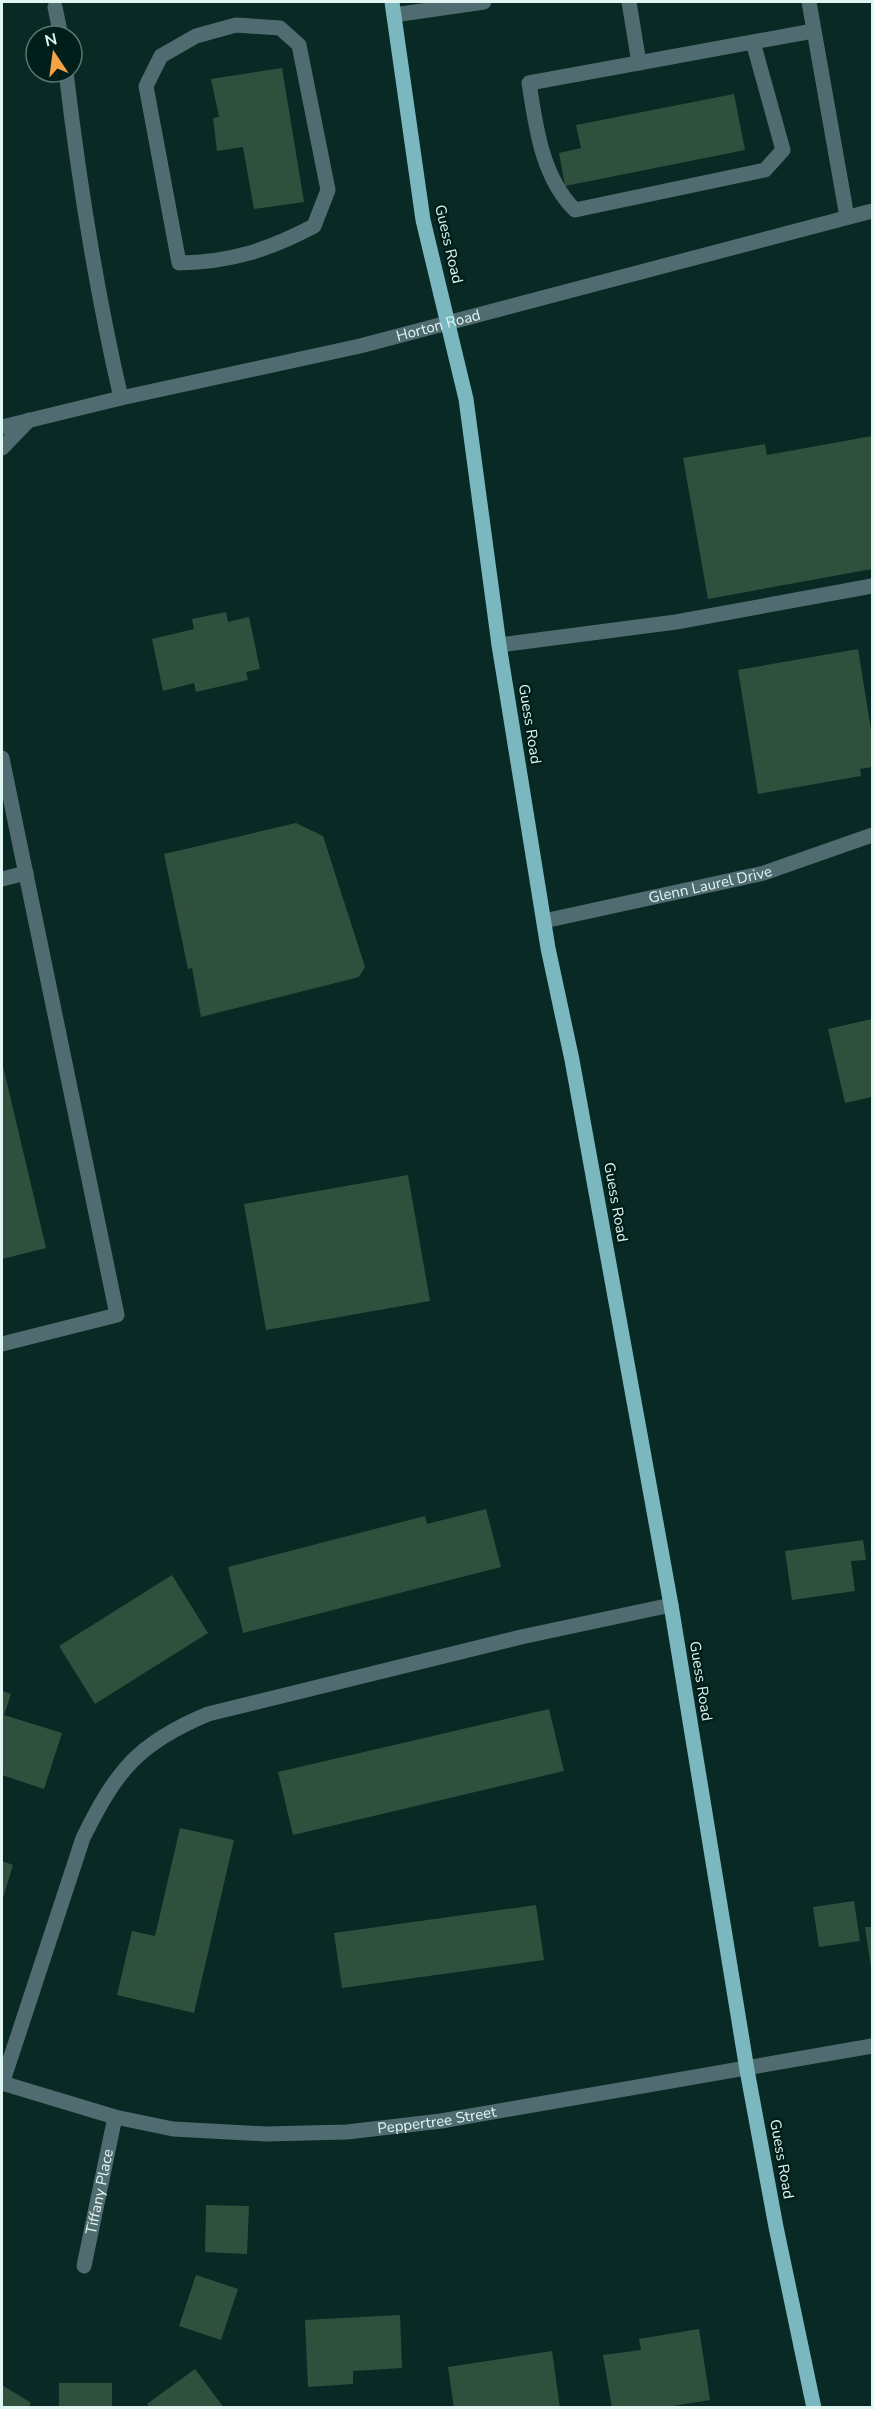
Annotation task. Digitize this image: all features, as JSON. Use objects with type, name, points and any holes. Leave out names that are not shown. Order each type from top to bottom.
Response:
[{"type":"main road","name":"Guess Road","points":[[393,8],[423,220],[466,399],[499,645],[544,921],[671,1605],[747,2070],[776,2227],[814,2408]]},
{"type":"street","points":[[393,8],[484,2]]},
{"type":"street","points":[[629,2],[639,63]]},
{"type":"street","points":[[809,2],[847,218]]},
{"type":"street","points":[[55,7],[59,24]]},
{"type":"street","points":[[236,25],[280,28],[299,45],[328,190],[314,226],[273,247],[212,262],[179,263],[146,86],[161,56],[196,36],[236,25]]},
{"type":"street","points":[[753,42],[783,150],[765,170],[575,210],[562,197],[538,143],[529,83],[813,31]]},
{"type":"street","points":[[67,84],[80,189],[106,332],[121,398]]},
{"type":"street","name":"Horton Road","points":[[2,427],[121,398],[351,348],[873,211]]},
{"type":"street","points":[[2,448],[29,420]]},
{"type":"street","points":[[499,645],[676,622],[873,586]]},
{"type":"street","points":[[2,758],[117,1315],[2,1344]]},
{"type":"street","name":"Glenn Laurel Drive","points":[[544,921],[764,873],[873,836]]},
{"type":"street","points":[[2,879],[26,873]]},
{"type":"street","points":[[2,2084],[83,1838],[100,1803],[120,1772],[144,1749],[173,1729],[208,1714],[521,1637],[671,1605]]},
{"type":"street","name":"Peppertree Street","points":[[2,2084],[115,2117],[173,2129],[266,2134],[347,2132],[441,2121],[747,2070],[873,2046]]},
{"type":"street","name":"Tiffany Place","points":[[84,2266],[115,2117]]},
{"type":"building","points":[[282,68],[304,202],[254,209],[243,147],[217,151],[213,118],[219,117],[211,79]]},
{"type":"building","points":[[734,94],[745,150],[565,186],[559,153],[581,148],[576,125]]},
{"type":"building","points":[[872,436],[872,569],[708,599],[683,458],[765,444],[767,455]]},
{"type":"building","points":[[226,612],[228,622],[249,617],[260,669],[246,672],[248,680],[196,692],[194,683],[163,691],[152,639],[194,629],[192,619]]},
{"type":"building","points":[[858,649],[872,736],[872,767],[860,769],[861,776],[758,794],[738,670]]},
{"type":"building","points":[[296,823],[323,836],[365,967],[359,977],[201,1017],[192,968],[188,969],[164,854]]},
{"type":"building","points":[[872,1019],[872,1097],[845,1103],[828,1029]]},
{"type":"building","points":[[2,1062],[46,1248],[2,1259]]},
{"type":"building","points":[[408,1175],[430,1301],[266,1330],[244,1204]]},
{"type":"building","points":[[486,1509],[501,1567],[243,1633],[228,1567],[425,1516],[427,1524]]},
{"type":"building","points":[[863,1540],[866,1560],[851,1561],[855,1591],[792,1600],[785,1551]]},
{"type":"building","points":[[172,1575],[208,1633],[95,1704],[59,1646]]},
{"type":"building","points":[[2,1691],[11,1694],[4,1715],[62,1733],[44,1789],[2,1775]]},
{"type":"building","points":[[549,1709],[564,1771],[293,1835],[278,1772]]},
{"type":"building","points":[[180,1828],[234,1840],[194,2013],[117,1995],[132,1931],[155,1936]]},
{"type":"building","points":[[2,1861],[13,1865],[2,1901]]},
{"type":"building","points":[[854,1901],[860,1941],[819,1947],[813,1907]]},
{"type":"building","points":[[536,1905],[544,1960],[342,1988],[334,1933]]},
{"type":"building","points":[[865,1927],[872,1927],[872,1968],[871,1968]]},
{"type":"building","points":[[206,2205],[249,2206],[247,2254],[205,2252]]},
{"type":"building","points":[[196,2275],[238,2289],[221,2340],[179,2326]]},
{"type":"building","points":[[400,2315],[402,2368],[353,2371],[353,2384],[308,2387],[305,2320]]},
{"type":"building","points":[[699,2329],[710,2400],[661,2408],[612,2408],[603,2355],[641,2350],[639,2339]]},
{"type":"building","points":[[552,2351],[560,2408],[454,2408],[448,2367]]},
{"type":"building","points":[[195,2369],[224,2408],[150,2408],[147,2404]]},
{"type":"building","points":[[59,2383],[112,2383],[112,2408],[59,2408]]},
{"type":"building","points":[[2,2385],[31,2403],[28,2408],[2,2408]]}]
